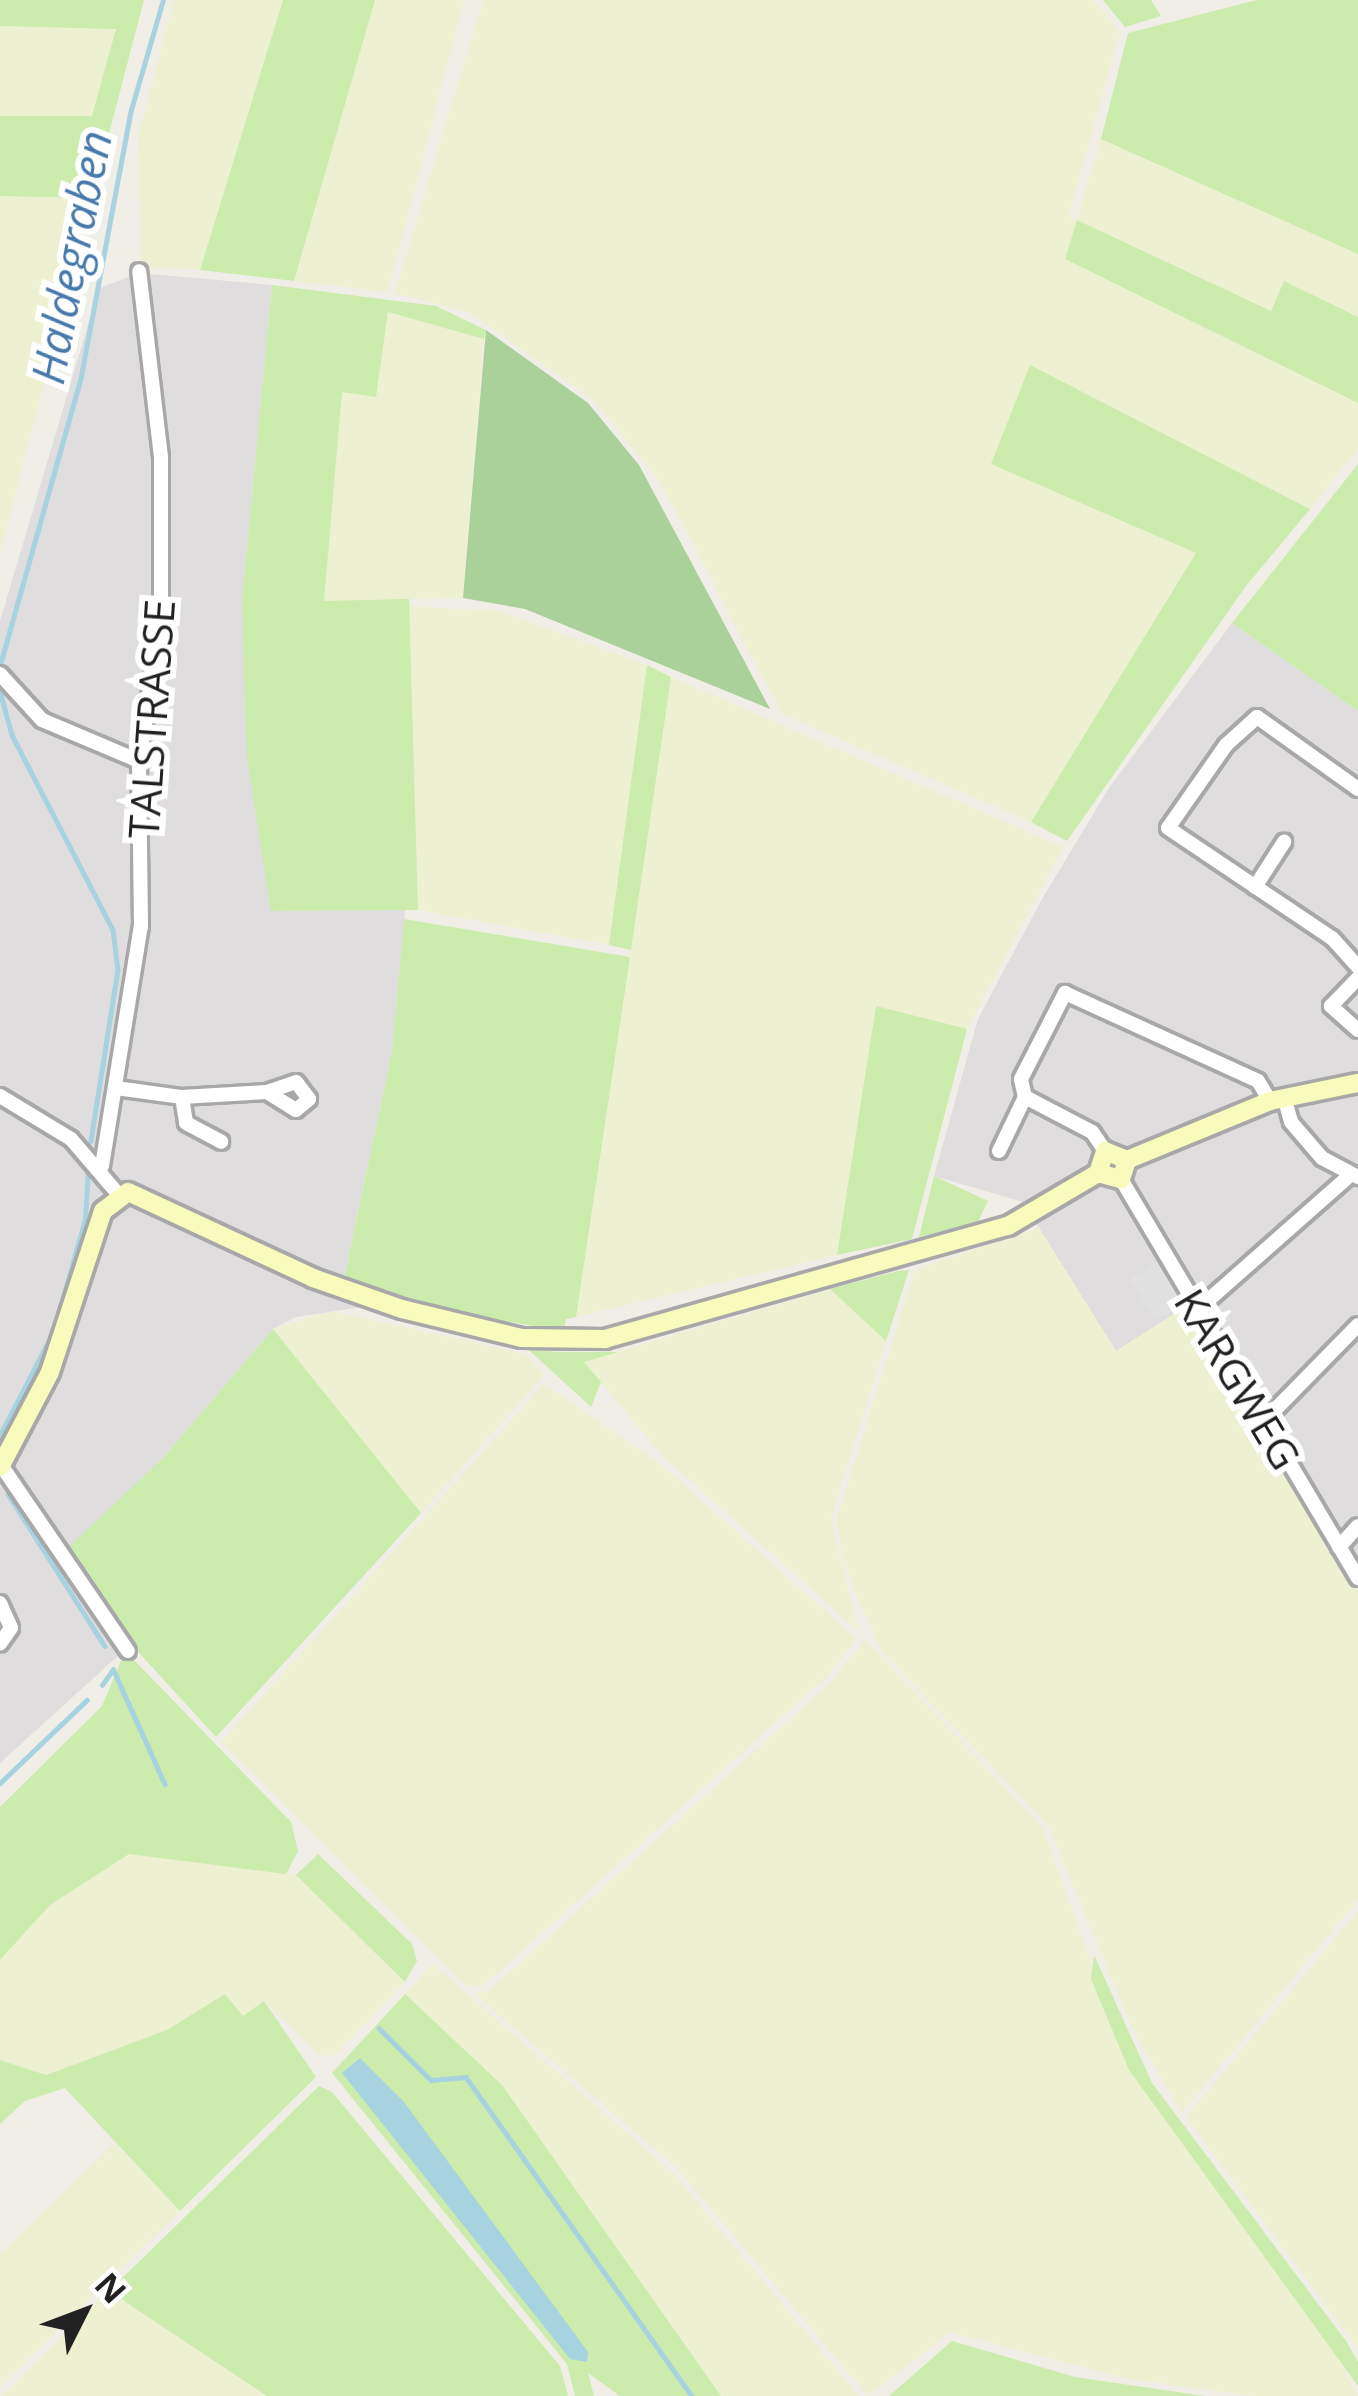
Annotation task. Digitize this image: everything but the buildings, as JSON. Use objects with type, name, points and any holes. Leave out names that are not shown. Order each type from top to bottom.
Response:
[{"type":"street","name":"TALSTRASSE","points":[[102,1166],[141,926],[139,761],[161,620],[164,505],[139,271]]},
{"type":"street","points":[[0,674],[42,720],[139,761]]},
{"type":"street","points":[[1358,789],[1257,717],[1226,745],[1168,828],[1332,938],[1358,967]]},
{"type":"street","points":[[1255,887],[1284,842]]},
{"type":"street","points":[[1358,978],[1331,1006],[1358,1030]]},
{"type":"street","points":[[999,1151],[1025,1097],[1021,1079],[1066,993],[1258,1081],[1291,1122],[1353,1177],[1196,1311]]},
{"type":"street","points":[[128,1651],[1,1466],[50,1372],[103,1211],[119,1195],[139,1192],[363,1296],[522,1338],[638,1332],[1008,1226],[1098,1174],[1124,1169],[1277,1099],[1358,1083]]},
{"type":"street","points":[[116,1088],[182,1097],[267,1092]]},
{"type":"street","points":[[0,1096],[102,1166],[119,1195]]},
{"type":"street","points":[[182,1097],[186,1123],[221,1142]]},
{"type":"street","points":[[1025,1097],[1092,1132],[1124,1169]]},
{"type":"street","points":[[1098,1174],[1105,1151]]},
{"type":"street","name":"KARGWEG","points":[[1124,1169],[1196,1311],[1358,1578]]},
{"type":"street","points":[[1264,1421],[1358,1324]]},
{"type":"street","points":[[1339,1547],[1358,1526]]},
{"type":"street","points":[[0,1603],[10,1628],[0,1644]]},
{"type":"shaded area","points":[[140,273],[272,285],[242,601],[271,911],[405,910],[392,1052],[344,1277],[367,1286],[362,1307],[296,1317],[273,1329],[163,1458],[131,1644],[0,1763],[0,621],[99,288]]},
{"type":"shaded area","points":[[1232,623],[1358,711],[1358,1586],[1186,1307],[1116,1351],[1023,1202],[934,1176],[978,1019],[1042,899],[1109,788]]},
{"type":"shaded area","points":[[1159,1261],[1185,1303],[1156,1321],[1130,1279]]},
{"type":"green space","points":[[0,0],[144,0],[92,198],[0,196],[0,116],[92,116],[116,29],[0,26]]},
{"type":"green space","points":[[174,0],[283,0],[200,270],[142,267],[138,136]]},
{"type":"green space","points":[[283,0],[375,0],[294,281],[200,270]]},
{"type":"green space","points":[[375,0],[464,0],[388,292],[294,281]]},
{"type":"green space","points":[[483,0],[1094,0],[1120,32],[1068,217],[1077,219],[1101,139],[1358,254],[1358,317],[1284,281],[1271,311],[1077,220],[1065,259],[1358,403],[1358,448],[1310,509],[1030,366],[992,464],[1196,553],[1031,822],[782,714],[662,485],[594,401],[470,313],[395,293]]},
{"type":"green space","points":[[1103,0],[1151,0],[1161,16],[1125,27]]},
{"type":"green space","points":[[1257,0],[1358,0],[1358,254],[1101,139],[1128,33]]},
{"type":"green space","points":[[0,26],[116,28],[93,116],[0,116]]},
{"type":"green space","points":[[0,196],[92,198],[0,553]]},
{"type":"green space","points":[[1077,220],[1271,311],[1284,281],[1358,317],[1358,403],[1065,259]]},
{"type":"green space","points":[[272,285],[436,306],[486,330],[484,339],[388,312],[376,397],[342,392],[324,601],[409,599],[418,910],[271,911],[247,758],[242,601]]},
{"type":"green space","points":[[387,312],[484,339],[463,598],[324,602],[342,391],[376,396]]},
{"type":"green space","points":[[486,330],[588,403],[639,465],[770,709],[525,609],[463,598]]},
{"type":"green space","points":[[1030,365],[1310,509],[1246,586],[1067,841],[1031,822],[1196,553],[991,464]]},
{"type":"green space","points":[[1358,464],[1358,711],[1232,623]]},
{"type":"green space","points":[[409,606],[499,611],[647,665],[609,945],[418,910]]},
{"type":"green space","points":[[647,665],[671,677],[631,950],[609,945]]},
{"type":"green space","points":[[671,677],[1063,847],[967,1029],[876,1007],[837,1255],[576,1317]]},
{"type":"green space","points":[[404,919],[630,957],[576,1317],[566,1319],[564,1331],[463,1314],[344,1278],[392,1052]]},
{"type":"green space","points":[[876,1006],[967,1029],[912,1239],[837,1255]]},
{"type":"green space","points":[[934,1176],[988,1201],[978,1222],[919,1237]]},
{"type":"green space","points":[[1039,1228],[1116,1351],[1186,1306],[1358,1586],[1358,1899],[1182,2113],[1133,2030],[1049,1827],[881,1651],[843,1562],[837,1518],[915,1270]]},
{"type":"green space","points":[[909,1270],[886,1341],[830,1289],[898,1271]]},
{"type":"green space","points":[[830,1289],[886,1341],[831,1518],[858,1631],[663,1456],[584,1362]]},
{"type":"green space","points":[[332,1311],[525,1354],[544,1375],[421,1513],[273,1329]]},
{"type":"green space","points":[[273,1329],[421,1513],[216,1737],[131,1644],[66,1550],[163,1458]]},
{"type":"green space","points":[[529,1350],[618,1352],[584,1362],[601,1382],[591,1407]]},
{"type":"green space","points":[[544,1384],[658,1462],[857,1639],[827,1676],[484,1985],[467,1986],[221,1742]]},
{"type":"green space","points":[[865,1639],[1043,1828],[1129,2070],[1326,2335],[1358,2396],[1253,2396],[1128,2379],[950,2332],[868,2396],[676,2167],[474,1994],[489,1991],[830,1683]]},
{"type":"green space","points":[[122,1658],[132,1658],[291,1822],[298,1851],[286,1874],[129,1854],[50,1905],[0,1960],[0,1807],[102,1706]]},
{"type":"green space","points":[[129,1854],[296,1875],[405,1982],[333,2057],[319,2054],[265,2002],[243,2016],[225,1995],[167,2030],[46,2075],[0,2060],[0,1960],[50,1905]]},
{"type":"green space","points":[[318,1854],[412,1944],[417,1961],[405,1982],[296,1875]]},
{"type":"green space","points":[[1358,1911],[1358,2349],[1186,2117]]},
{"type":"green space","points":[[1094,1955],[1152,2083],[1346,2341],[1358,2362],[1358,2386],[1129,2070],[1091,1979]]},
{"type":"green space","points":[[433,1964],[673,2173],[859,2396],[721,2396],[502,2085],[405,1994]]},
{"type":"green space","points":[[225,1994],[243,2016],[264,2001],[316,2077],[180,2211],[65,2088],[25,2101],[0,2124],[0,2060],[46,2075],[167,2030]]},
{"type":"green space","points":[[405,1994],[502,2085],[721,2396],[620,2396],[588,2373],[594,2396],[575,2396],[567,2364],[332,2073]]},
{"type":"green space","points":[[319,2086],[332,2092],[560,2366],[568,2396],[267,2396],[109,2291]]},
{"type":"green space","points":[[115,2143],[180,2211],[0,2387],[0,2254]]},
{"type":"green space","points":[[109,2291],[267,2396],[1,2396]]},
{"type":"green space","points":[[952,2341],[1075,2377],[1205,2396],[889,2396]]},
{"type":"water","points":[[360,2058],[404,2102],[588,2352],[587,2362],[570,2359],[342,2073]]},
{"type":"waterway","name":"Haldegraben","points":[[0,665],[81,376],[131,110],[163,0]]},
{"type":"waterway","name":"Haldegraben","points":[[0,691],[12,735],[113,930],[118,970],[91,1141]]},
{"type":"waterway","name":"Haldegraben","points":[[59,1311],[85,1220],[88,1169]]},
{"type":"waterway","name":"Haldegraben","points":[[0,1435],[50,1338]]},
{"type":"waterway","name":"Haldegraben","points":[[8,1494],[105,1646]]},
{"type":"waterway","name":"Haldegraben","points":[[102,1685],[113,1669]]},
{"type":"waterway","points":[[115,1673],[165,1784]]},
{"type":"waterway","name":"Haldegraben","points":[[0,1783],[87,1700]]},
{"type":"waterway","points":[[379,2028],[431,2080],[466,2077],[692,2396]]}]
